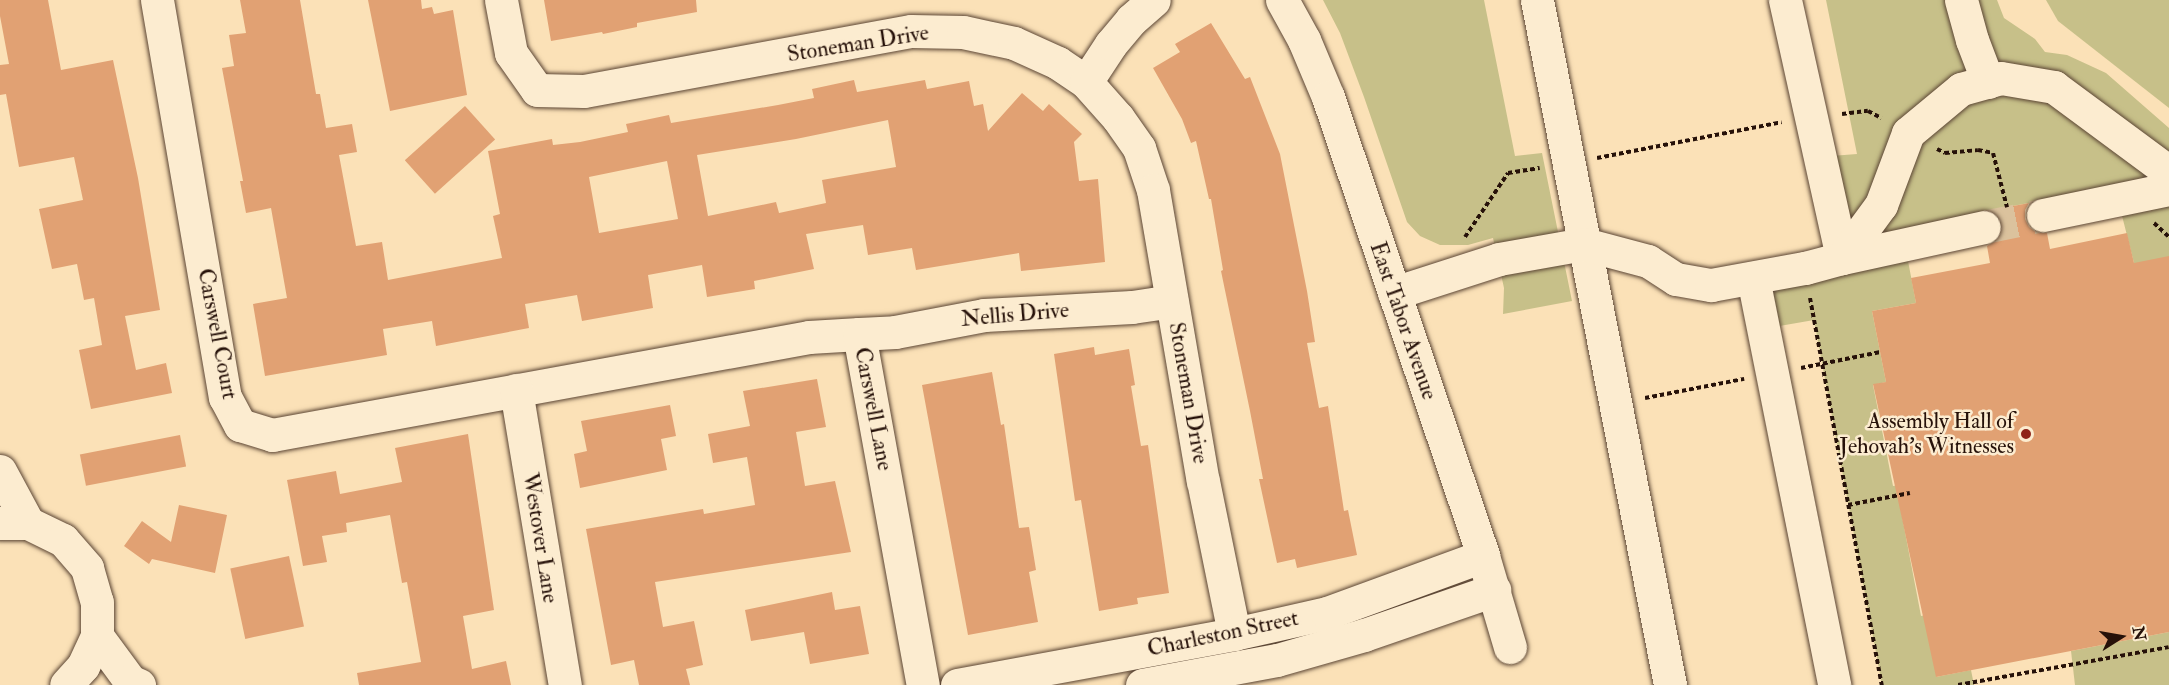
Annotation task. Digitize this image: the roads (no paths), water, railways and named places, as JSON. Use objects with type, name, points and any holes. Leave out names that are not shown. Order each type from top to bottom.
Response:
[{"type":"street","name":"Carswell Court","points":[[157,0],[225,397],[240,425],[272,435],[516,390]]},
{"type":"street","name":"Stoneman Drive","points":[[501,0],[511,53],[537,90],[584,92],[911,32],[963,32],[1014,43],[1058,63],[1086,82],[1118,118],[1139,148],[1153,190],[1234,634]]},
{"type":"street","points":[[1086,82],[1111,44],[1131,20],[1154,0]]},
{"type":"street","name":"East Tabor Avenue","points":[[1282,0],[1304,40],[1328,97],[1483,556],[1510,647]]},
{"type":"street","points":[[1537,0],[1670,685]]},
{"type":"street","points":[[1785,0],[1842,258]]},
{"type":"street","points":[[1961,0],[1972,40],[1988,82]]},
{"type":"street","points":[[1842,258],[1881,205],[1908,132],[1961,89],[2001,78],[2054,87],[2169,172]]},
{"type":"street","points":[[2043,214],[2169,189]]},
{"type":"street","points":[[1394,293],[1499,259],[1584,244],[1648,261],[1676,279],[1712,285],[1842,258],[1995,217]]},
{"type":"street","points":[[1753,278],[1834,685]]},
{"type":"street","name":"Nellis Drive","points":[[859,334],[895,332],[984,315],[1131,307],[1172,301]]},
{"type":"street","name":"Carswell Lane","points":[[516,390],[809,337],[859,334],[923,685]]},
{"type":"street","name":"Westover Lane","points":[[516,390],[565,685]]},
{"type":"street","points":[[0,471],[14,523],[63,540],[87,568],[97,602],[97,636],[83,666],[66,685]]},
{"type":"street","name":"Charleston Street","points":[[957,685],[1234,634],[1327,613],[1483,556]]},
{"type":"street","name":"Charleston Street","points":[[1142,685],[1277,660],[1364,635],[1494,590]]},
{"type":"street","points":[[97,636],[130,681],[139,685]]},
{"type":"tunnel","points":[[1984,227],[2043,215]]},
{"type":"place","name":"Assembly Hall of Jehovah's Witnesses","points":[[2026,434]]}]
